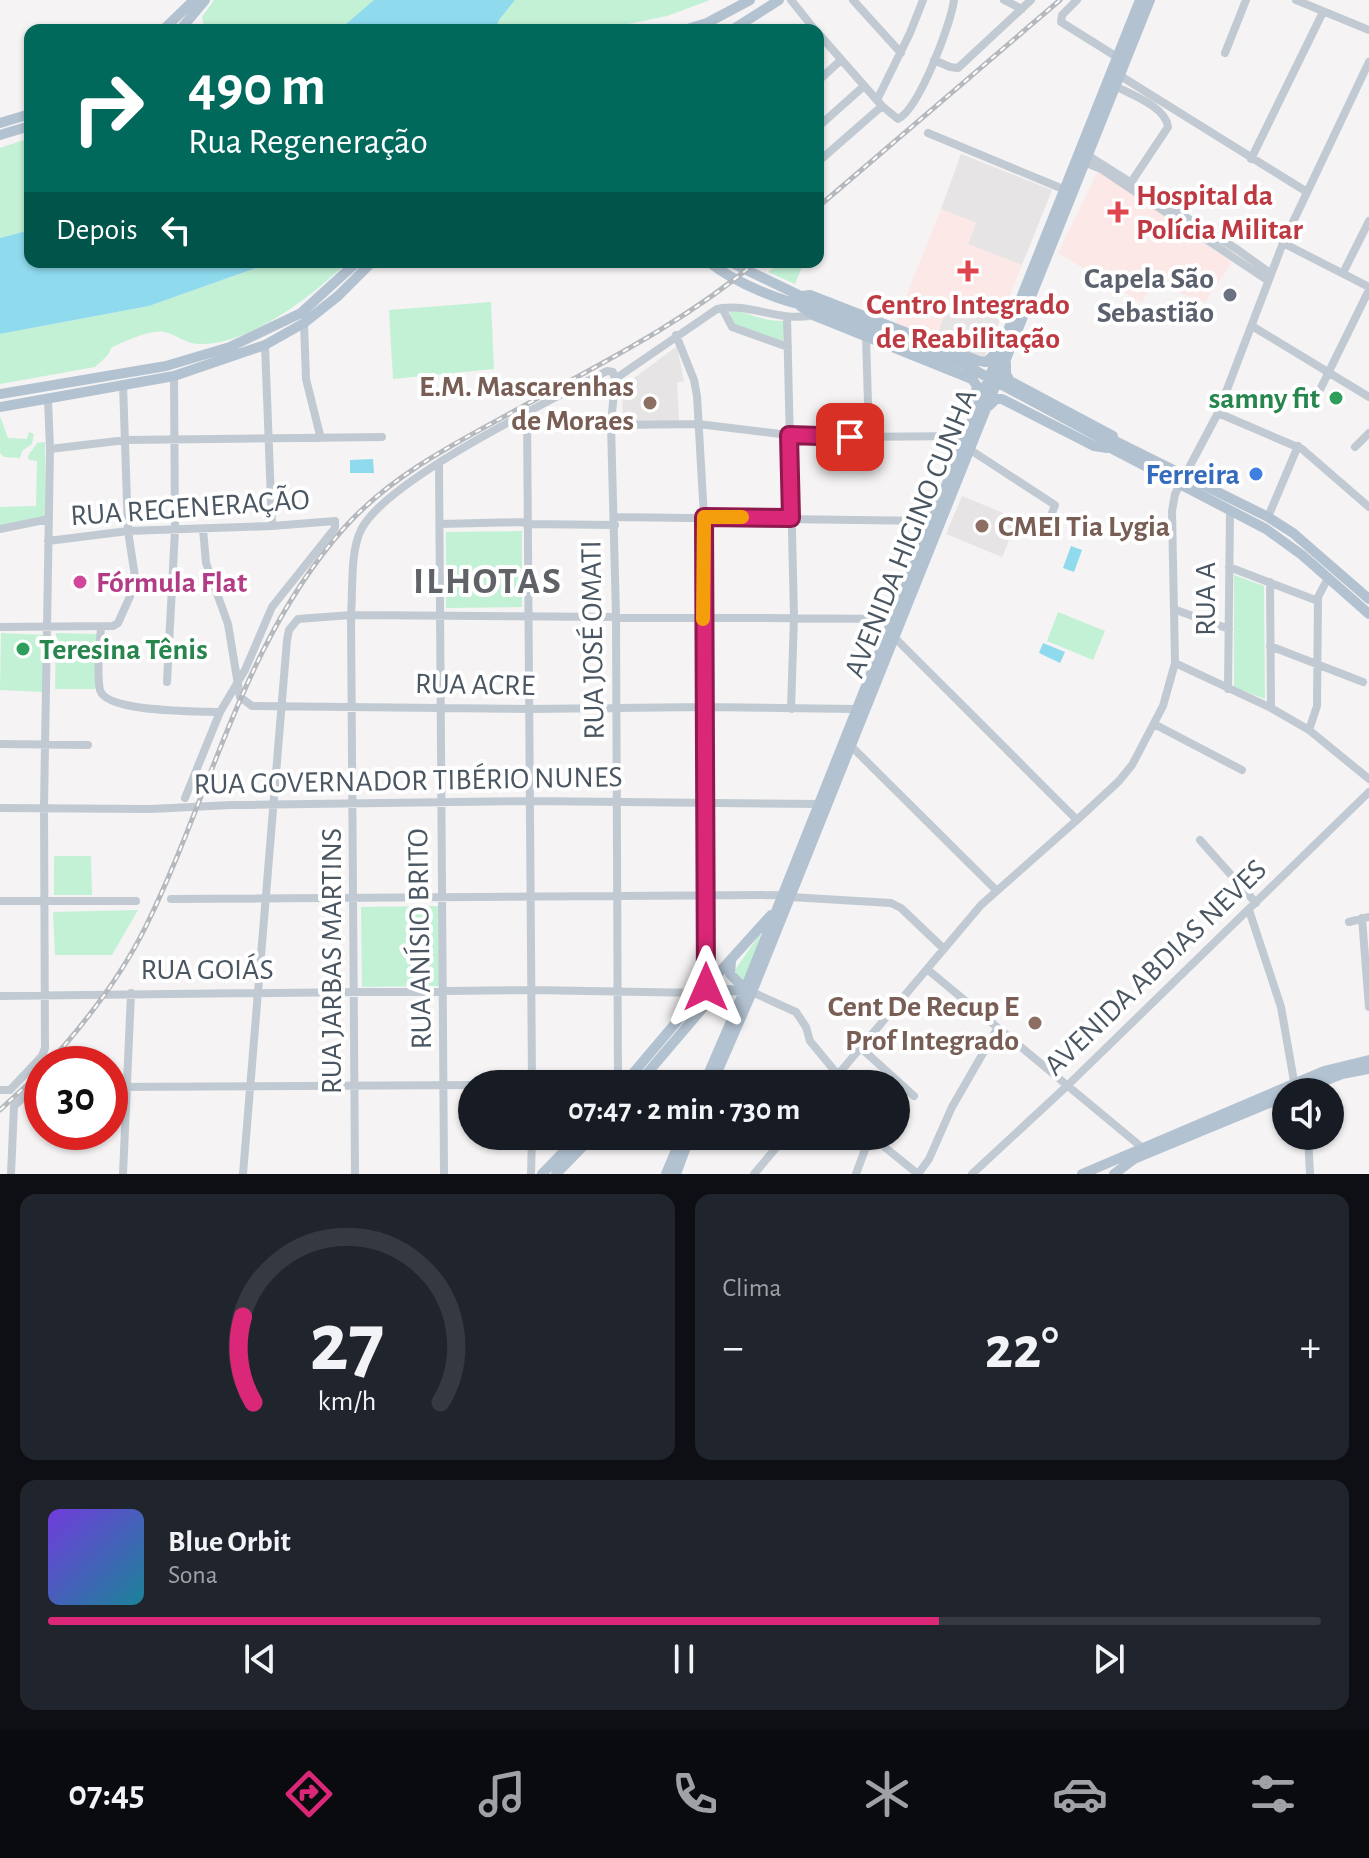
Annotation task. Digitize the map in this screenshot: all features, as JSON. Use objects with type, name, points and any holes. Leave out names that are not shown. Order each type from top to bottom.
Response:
[{"type":"main road","points":[[169,24],[194,0]]},
{"type":"main road","points":[[185,24],[205,0]]},
{"type":"main road","points":[[704,24],[750,0]]},
{"type":"main road","points":[[743,24],[779,0]]},
{"type":"main road","name":"AVENIDA HIGINO CUNHA","points":[[821,807],[850,745],[969,449],[979,412],[1063,189],[1140,0]]},
{"type":"main road","name":"AVENIDA HIGINO CUNHA","points":[[1003,353],[1150,0]]},
{"type":"main road","points":[[0,123],[24,116]]},
{"type":"main road","points":[[0,135],[24,128]]},
{"type":"main road","points":[[0,394],[166,366],[230,347],[301,313],[350,268]]},
{"type":"main road","points":[[0,407],[174,376],[265,345],[304,323],[366,268]]},
{"type":"main road","points":[[718,268],[731,276],[800,300],[810,295],[979,361],[988,361],[1003,353],[1010,381],[1107,431],[1112,444]]},
{"type":"main road","points":[[741,268],[814,311],[866,336],[972,379],[977,388],[979,412]]},
{"type":"main road","points":[[814,311],[965,365],[1099,437],[1103,444],[1112,444],[1183,480],[1268,517],[1293,533],[1369,599]]},
{"type":"main road","points":[[12,393],[14,405]]},
{"type":"main road","points":[[979,412],[996,399],[1002,399],[1094,446],[1112,444]]},
{"type":"main road","name":"AVENIDA HIGINO CUNHA","points":[[713,1070],[786,896],[856,709],[965,436],[979,412]]},
{"type":"main road","points":[[1183,480],[1275,534],[1369,614]]},
{"type":"main road","name":"AVENIDA HIGINO CUNHA","points":[[748,990],[775,911],[786,896]]},
{"type":"main road","points":[[645,1070],[704,990],[775,911]]},
{"type":"main road","points":[[734,956],[730,974],[748,990]]},
{"type":"main road","points":[[646,1070],[713,996],[722,991],[748,990]]},
{"type":"main road","points":[[1316,1078],[1336,1067],[1369,1060]]},
{"type":"main road","points":[[1330,1078],[1369,1069]]},
{"type":"main road","points":[[1114,1174],[1143,1152],[1272,1099]]},
{"type":"main road","points":[[1082,1174],[1272,1101]]},
{"type":"main road","points":[[542,1174],[565,1150]]},
{"type":"main road","points":[[556,1174],[579,1150]]},
{"type":"main road","points":[[666,1174],[676,1150]]},
{"type":"main road","points":[[676,1174],[685,1150]]},
{"type":"street","points":[[791,0],[810,24]]},
{"type":"street","points":[[853,0],[901,53]]},
{"type":"street","points":[[824,156],[879,103],[923,0]]},
{"type":"street","points":[[824,40],[879,103],[898,119],[909,109],[934,60],[947,30],[954,0]]},
{"type":"street","points":[[1004,0],[1022,9]]},
{"type":"street","points":[[934,60],[953,69],[958,68],[1031,0]]},
{"type":"street","points":[[1077,0],[1062,15],[1061,22],[1117,57]]},
{"type":"street","points":[[1225,53],[1246,0]]},
{"type":"street","points":[[1296,0],[1369,30]]},
{"type":"street","points":[[1251,159],[1323,12]]},
{"type":"street","points":[[824,76],[841,60]]},
{"type":"street","points":[[842,1070],[981,905],[1119,781],[1132,765],[1154,724],[1167,695],[1175,663],[1172,504],[1218,413],[1268,277],[1369,62]]},
{"type":"street","points":[[1117,80],[1307,192]]},
{"type":"street","points":[[824,121],[864,86]]},
{"type":"street","points":[[1130,185],[1168,127],[1167,118],[1154,103]]},
{"type":"street","points":[[928,133],[1063,189]]},
{"type":"street","points":[[1086,158],[1268,277]]},
{"type":"street","points":[[1343,273],[1369,221]]},
{"type":"street","points":[[1283,243],[1369,288],[1312,406]]},
{"type":"street","points":[[614,383],[701,317],[722,308],[747,309],[787,317],[814,311]]},
{"type":"street","points":[[722,308],[732,327],[788,347]]},
{"type":"street","points":[[787,317],[794,617],[791,709]]},
{"type":"street","points":[[304,323],[306,379],[320,435],[318,438]]},
{"type":"street","points":[[1252,326],[1369,397]]},
{"type":"street","points":[[676,335],[694,380],[704,517],[704,990]]},
{"type":"street","points":[[866,336],[869,438]]},
{"type":"street","points":[[265,345],[272,526]]},
{"type":"street","name":"RUA JARBAS MARTINS","points":[[355,1174],[351,615],[356,543],[362,527],[391,497],[439,464],[607,371],[613,372],[614,383]]},
{"type":"street","points":[[167,682],[175,530],[174,376]]},
{"type":"street","name":"RUA JOSÉ OMATI","points":[[614,383],[611,425],[614,521],[620,568],[616,615],[621,1070]]},
{"type":"street","points":[[0,627],[101,627],[118,623],[136,583],[128,531],[123,384]]},
{"type":"street","points":[[0,1090],[10,1090],[44,1052],[48,399]]},
{"type":"street","points":[[527,413],[532,1070]]},
{"type":"street","points":[[1218,413],[1298,446],[1368,504]]},
{"type":"street","points":[[611,425],[698,424],[789,435],[869,438],[965,436]]},
{"type":"street","points":[[1355,447],[1369,433]]},
{"type":"street","points":[[50,449],[126,440],[382,437]]},
{"type":"street","points":[[1268,517],[1298,446]]},
{"type":"street","points":[[969,449],[1055,505],[1042,533],[1018,523]]},
{"type":"street","name":"RUA ANÍSIO BRITO","points":[[439,464],[444,1174]]},
{"type":"street","name":"RUA A","points":[[1228,689],[1230,510]]},
{"type":"street","points":[[440,524],[704,517],[932,521]]},
{"type":"street","name":"RUA REGENERAÇÃO","points":[[0,529],[49,519]]},
{"type":"street","name":"RUA REGENERAÇÃO","points":[[48,541],[128,531],[335,521],[335,528],[272,607],[237,683]]},
{"type":"street","points":[[185,798],[220,712],[237,683],[228,624],[206,563],[203,529]]},
{"type":"street","points":[[1229,567],[1316,599]]},
{"type":"street","points":[[1309,730],[1317,713],[1316,599],[1326,577]]},
{"type":"street","points":[[1270,582],[1271,708]]},
{"type":"street","points":[[1176,610],[1229,629]]},
{"type":"street","points":[[243,1174],[287,640],[293,624],[306,617],[351,615],[892,619]]},
{"type":"street","points":[[101,627],[102,694],[138,708],[220,712]]},
{"type":"street","points":[[894,637],[1077,820]]},
{"type":"street","points":[[1270,646],[1363,682]]},
{"type":"street","points":[[1175,663],[1271,708],[1309,730],[1369,779]]},
{"type":"street","name":"RUA ACRE","points":[[237,683],[240,697],[252,706],[856,709]]},
{"type":"street","points":[[1154,724],[1242,770]]},
{"type":"street","points":[[0,744],[88,745]]},
{"type":"street","points":[[850,745],[997,891]]},
{"type":"street","name":"AVENIDA ABDIAS NEVES","points":[[972,1174],[1068,1085],[1369,792]]},
{"type":"street","name":"RUA GOVERNADOR TIBÉRIO NUNES","points":[[0,808],[151,809],[353,803],[706,800],[821,807]]},
{"type":"street","points":[[1200,840],[1252,906],[1281,1007],[1293,1078]]},
{"type":"street","points":[[171,899],[786,896],[891,903],[901,908],[944,949]]},
{"type":"street","points":[[0,901],[136,901]]},
{"type":"street","points":[[1349,922],[1366,917],[1369,1007]]},
{"type":"street","points":[[927,969],[1068,1085],[1143,1152]]},
{"type":"street","name":"RUA GOIÁS","points":[[0,996],[704,990]]},
{"type":"street","points":[[748,990],[796,1012],[806,1027],[810,1041],[834,1070]]},
{"type":"street","points":[[128,1064],[131,993]]},
{"type":"street","points":[[888,1150],[918,1174],[929,1159],[952,1107],[997,1029]]},
{"type":"street","points":[[861,1048],[914,1096]]},
{"type":"street","points":[[128,1087],[458,1085]]},
{"type":"street","points":[[11,1174],[14,1106],[24,1097]]},
{"type":"street","points":[[123,1174],[124,1150]]},
{"type":"street","points":[[531,1174],[532,1150]]},
{"type":"street","points":[[754,1174],[774,1150]]},
{"type":"street","points":[[856,1174],[865,1150]]},
{"type":"street","points":[[1309,1150],[1310,1174]]},
{"type":"shaded area","points":[[961,154],[1052,190],[1022,265],[968,244],[976,223],[941,209]]},
{"type":"shaded area","name":"Hospital da Polícia Militar","points":[[1098,171],[1232,262],[1205,302],[1152,283],[1142,303],[1058,253]]},
{"type":"shaded area","name":"Centro Integrado de Reabilitação","points":[[941,209],[976,223],[968,244],[1022,265],[1003,313],[953,293],[935,340],[895,324]]},
{"type":"shaded area","points":[[952,293],[1003,313],[984,357],[935,340]]},
{"type":"shaded area","name":"E.M. Mascarenhas de Moraes","points":[[677,346],[684,381],[677,383],[679,420],[623,422],[622,387]]},
{"type":"shaded area","name":"CMEI Tia Lygia","points":[[962,496],[1018,519],[1002,557],[946,534]]},
{"type":"green space","points":[[214,0],[375,0],[348,24],[204,24],[202,17]]},
{"type":"green space","points":[[515,0],[710,0],[667,16],[629,24],[497,24]]},
{"type":"green space","points":[[24,140],[24,232],[0,238],[0,148]]},
{"type":"green space","points":[[256,268],[340,268],[299,303],[238,337],[199,344],[164,332],[152,332],[111,348],[95,367],[0,384],[0,334],[149,306]]},
{"type":"green space","points":[[773,268],[802,268],[795,284],[768,272]]},
{"type":"green space","points":[[491,302],[494,369],[393,379],[389,310]]},
{"type":"green space","points":[[729,309],[764,319],[785,321],[783,341],[739,327],[732,322]]},
{"type":"green space","points":[[0,416],[8,438],[27,439],[29,432],[34,434],[32,444],[22,451],[20,458],[4,457],[0,453]]},
{"type":"green space","points":[[45,442],[46,518],[0,527],[0,507],[36,506],[37,461],[29,460],[28,456],[37,443]]},
{"type":"green space","points":[[522,531],[522,607],[446,608],[446,532]]},
{"type":"green space","points":[[1234,575],[1264,586],[1265,699],[1234,687]]},
{"type":"green space","points":[[1058,612],[1105,631],[1093,660],[1047,641]]},
{"type":"green space","name":"Teresina Tênis","points":[[1,633],[46,635],[44,692],[0,690]]},
{"type":"green space","points":[[56,633],[97,634],[96,689],[55,689]]},
{"type":"green space","points":[[54,856],[91,856],[92,895],[54,895]]},
{"type":"green space","points":[[439,906],[440,986],[362,987],[361,907]]},
{"type":"green space","points":[[138,910],[112,955],[55,955],[53,912]]},
{"type":"green space","points":[[762,931],[744,982],[735,970]]},
{"type":"water","points":[[374,0],[515,0],[497,24],[346,24]]},
{"type":"water","points":[[24,232],[24,268],[256,268],[149,306],[0,334],[0,238]]},
{"type":"water","points":[[373,459],[374,473],[350,473],[350,460]]},
{"type":"water","points":[[1071,546],[1082,550],[1074,572],[1063,568]]},
{"type":"water","points":[[1043,643],[1065,652],[1060,663],[1039,653]]},
{"type":"railway","points":[[824,202],[1060,0]]},
{"type":"railway","points":[[64,1046],[102,998],[136,945],[169,875],[255,668],[280,619],[310,571],[345,527],[381,493],[422,464],[667,325],[748,268]]},
{"type":"railway","points":[[0,1110],[24,1088]]},
{"type":"slow traffic","points":[[703,619],[704,517],[742,517]]},
{"type":"place","name":"Hospital da Polícia Militar","points":[[1118,212]]},
{"type":"place","name":"Centro Integrado de Reabilitação","points":[[968,271]]},
{"type":"place","name":"Capela São Sebastião","points":[[1230,295]]},
{"type":"place","name":"samny fit","points":[[1336,398]]},
{"type":"place","name":"E.M. Mascarenhas de Moraes","points":[[650,403]]},
{"type":"place","name":"Ferreira","points":[[1256,474]]},
{"type":"place","name":"CMEI Tia Lygia","points":[[982,526]]},
{"type":"place","name":"Fórmula Flat","points":[[80,582]]},
{"type":"place","name":"Teresina Tênis","points":[[23,649]]},
{"type":"place","name":"Cent De Recup E Prof Integrado","points":[[1035,1023]]},
{"type":"district","name":"ILHOTAS","points":[[488,580]]},
{"type":"route","points":[[706,987],[704,517],[791,518],[789,435],[850,437]]}]
